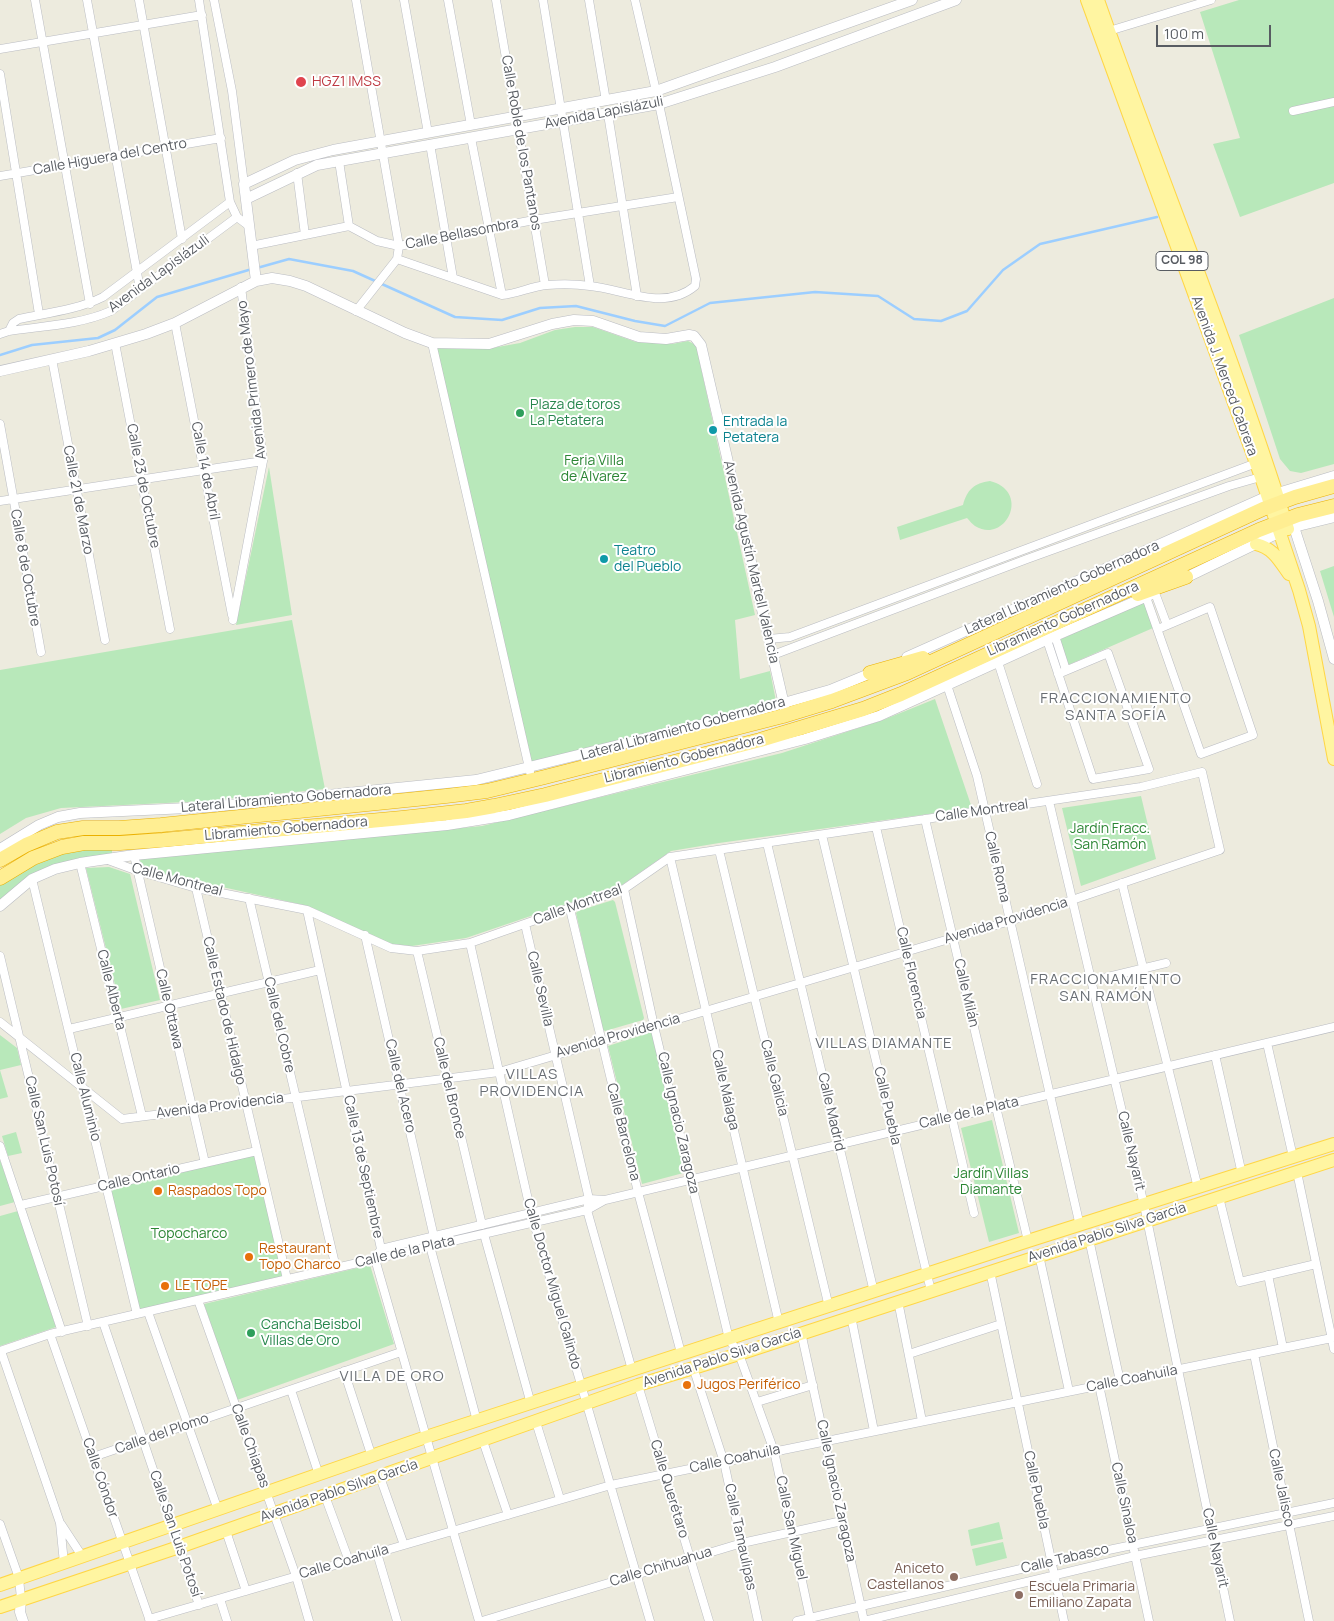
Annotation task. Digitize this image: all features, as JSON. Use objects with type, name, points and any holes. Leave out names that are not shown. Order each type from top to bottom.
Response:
[{"type":"highway","name":"Libramiento Gobernadora","points":[[0,860],[26,845],[57,832],[83,828],[161,826],[487,791],[531,774],[785,709],[832,701],[879,684],[956,650],[1274,499],[1334,486]]},
{"type":"highway","name":"Libramiento Gobernadora","points":[[0,878],[33,858],[47,852],[62,846],[84,842],[120,843],[163,840],[466,812],[545,795],[760,740],[863,709],[910,690],[1101,603],[1334,506]]},
{"type":"highway","points":[[1101,603],[1126,598],[1186,577]]},
{"type":"highway","points":[[870,673],[956,650]]},
{"type":"highway","points":[[651,780],[676,762]]},
{"type":"main road","name":"Avenida J. Merced Cabrera","points":[[1087,0],[1274,499]]},
{"type":"main road","name":"Avenida J. Merced Cabrera","points":[[1098,0],[1192,252],[1261,461]]},
{"type":"main road","name":"COL 98","points":[[1274,499],[1285,526]]},
{"type":"main road","points":[[1285,526],[1323,650],[1334,715]]},
{"type":"main road","points":[[1285,526],[1302,581],[1334,758]]},
{"type":"main road","points":[[1256,544],[1266,546],[1274,552],[1302,581]]},
{"type":"main road","name":"Avenida Pablo Silva García","points":[[0,1585],[426,1437],[1028,1241],[1334,1144]]},
{"type":"main road","name":"Avenida Pablo Silva García","points":[[0,1606],[226,1531],[638,1385],[739,1354],[801,1332],[1334,1160]]},
{"type":"street","points":[[35,0],[90,304]]},
{"type":"street","points":[[87,0],[140,289]]},
{"type":"street","points":[[139,0],[182,239]]},
{"type":"street","points":[[198,0],[202,15],[230,202],[237,217],[249,226]]},
{"type":"street","name":"Avenida Primero de Mayo","points":[[214,0],[232,91],[250,246],[256,281]]},
{"type":"street","points":[[356,0],[399,246],[397,258],[356,311]]},
{"type":"street","points":[[404,0],[428,133]]},
{"type":"street","points":[[448,0],[471,125]]},
{"type":"street","name":"Calle Roble de los Pantanos","points":[[496,0],[545,285]]},
{"type":"street","points":[[543,0],[590,286]]},
{"type":"street","points":[[589,0],[606,100]]},
{"type":"street","points":[[635,0],[656,91]]},
{"type":"street","name":"Avenida Lapislázuli","points":[[244,184],[282,165],[307,156],[656,91],[912,0]]},
{"type":"street","name":"Avenida Lapislázuli","points":[[246,199],[317,165],[659,104],[776,67],[956,0]]},
{"type":"street","points":[[1109,31],[1211,0]]},
{"type":"street","points":[[0,49],[202,15]]},
{"type":"street","points":[[770,51],[776,67]]},
{"type":"street","points":[[0,74],[39,314]]},
{"type":"street","points":[[1294,112],[1334,102]]},
{"type":"street","points":[[397,258],[502,295],[514,294],[545,285],[590,286],[658,299],[672,297],[689,291],[695,286],[696,279],[659,104]]},
{"type":"street","points":[[608,114],[637,296]]},
{"type":"street","name":"Calle Higuera del Centro","points":[[0,176],[221,138]]},
{"type":"street","points":[[471,138],[502,295]]},
{"type":"street","points":[[430,144],[452,278]]},
{"type":"street","points":[[250,246],[349,226],[339,161]]},
{"type":"street","points":[[297,173],[305,235]]},
{"type":"street","name":"Calle Bellasombra","points":[[349,226],[377,241],[399,246],[534,220],[678,197]]},
{"type":"street","name":"Avenida Lapislázuli","points":[[9,331],[13,323],[19,319],[90,304],[103,297],[230,202]]},
{"type":"street","name":"Avenida Lapislázuli","points":[[9,331],[78,322],[111,311],[237,217]]},
{"type":"street","name":"Avenida Agustín Martell Valencia","points":[[0,371],[146,334],[175,323],[241,287],[256,281],[272,278],[290,280],[306,286],[405,334],[432,342],[489,344],[552,324],[574,320],[593,321],[639,337],[666,339],[689,335],[694,336],[701,345],[785,709]]},
{"type":"street","name":"Avenida Primero de Mayo","points":[[233,620],[263,461],[241,287]]},
{"type":"street","name":"Calle 14 de Abril","points":[[175,323],[233,620]]},
{"type":"street","points":[[0,334],[9,331]]},
{"type":"street","points":[[432,342],[531,774]]},
{"type":"street","name":"Calle 23 de Octubre","points":[[115,343],[170,629]]},
{"type":"street","name":"Calle 21 de Marzo","points":[[52,359],[105,640]]},
{"type":"street","name":"Calle 8 de Octubre","points":[[0,424],[1,442],[41,652]]},
{"type":"street","points":[[0,501],[263,461]]},
{"type":"street","points":[[769,639],[790,637],[1261,461]]},
{"type":"street","points":[[773,656],[1028,559],[1229,486],[1266,475]]},
{"type":"street","name":"Lateral Libramiento Gobernadora","points":[[785,709],[1274,499],[1334,476]]},
{"type":"street","points":[[108,860],[134,855],[447,825],[509,815],[651,780],[833,730],[880,716],[1150,595],[1256,544],[1285,526],[1334,517]]},
{"type":"street","points":[[1285,526],[1303,554],[1334,659]]},
{"type":"street","points":[[1024,549],[1028,559]]},
{"type":"street","points":[[1303,554],[1302,581],[1318,601]]},
{"type":"street","points":[[917,590],[920,600]]},
{"type":"street","points":[[1150,595],[1167,625]]},
{"type":"street","points":[[1150,595],[1158,630],[1201,754],[1253,735],[1210,607],[1158,630]]},
{"type":"street","points":[[1051,638],[1066,670]]},
{"type":"street","points":[[1051,638],[1058,674],[1093,779],[1149,769],[1108,653],[1058,674]]},
{"type":"street","points":[[998,662],[1037,784]]},
{"type":"street","name":"Calle Roma","points":[[947,685],[977,776],[1080,1226]]},
{"type":"street","name":"Calle Montreal","points":[[0,906],[32,879],[55,869],[80,863],[108,860],[196,888],[307,910],[391,948],[417,951],[470,943],[570,910],[624,890],[670,858],[1141,787],[1202,772],[1220,850]]},
{"type":"street","name":"Lateral Libramiento Gobernadora","points":[[0,849],[39,825],[58,817],[80,813],[209,807],[531,774]]},
{"type":"street","name":"Calle Nayarit","points":[[1049,801],[1144,1205],[1230,1621]]},
{"type":"street","name":"Calle Milán","points":[[925,820],[1028,1241]]},
{"type":"street","name":"Calle Florencia","points":[[876,827],[948,1118],[974,1214]]},
{"type":"street","name":"Calle Puebla","points":[[822,835],[931,1291]]},
{"type":"street","name":"Calle Madrid","points":[[767,843],[874,1292]]},
{"type":"street","name":"Calle Galicia","points":[[719,850],[829,1307]]},
{"type":"street","name":"Avenida Providencia","points":[[0,1022],[122,1119],[499,1072],[1010,921],[1220,850]]},
{"type":"street","name":"Calle Ottawa","points":[[134,855],[205,1163]]},
{"type":"street","name":"Calle Málaga","points":[[670,858],[779,1323]]},
{"type":"street","name":"Calle Alberta","points":[[80,863],[142,1116]]},
{"type":"street","name":"Calle Aluminio","points":[[32,879],[137,1314]]},
{"type":"street","points":[[1122,883],[1198,1188]]},
{"type":"street","name":"Calle Estado de Hidalgo","points":[[196,888],[287,1280]]},
{"type":"street","name":"Calle Ignacio Zaragoza","points":[[624,890],[654,1026],[730,1339],[739,1354]]},
{"type":"street","name":"Calle del Cobre","points":[[249,898],[336,1268]]},
{"type":"street","name":"Calle 13 de Septiembre","points":[[307,910],[381,1249],[375,1259],[481,1621]]},
{"type":"street","name":"Calle Barcelona","points":[[570,910],[638,1192],[681,1353]]},
{"type":"street","name":"Calle Sevilla","points":[[525,924],[589,1199]]},
{"type":"street","name":"Calle del Acero","points":[[365,935],[434,1237]]},
{"type":"street","name":"Calle Doctor Miguel Galindo","points":[[470,943],[530,1213],[650,1621]]},
{"type":"street","name":"Calle del Bronce","points":[[417,951],[482,1225]]},
{"type":"street","name":"Calle San Luis Potosí","points":[[0,956],[88,1326]]},
{"type":"street","points":[[1091,981],[1166,963]]},
{"type":"street","points":[[69,1029],[320,970]]},
{"type":"street","name":"Calle de la Plata","points":[[0,1351],[50,1334],[587,1210],[605,1200],[1334,1027]]},
{"type":"street","points":[[1267,1043],[1293,1158]]},
{"type":"street","points":[[1215,1055],[1242,1174]]},
{"type":"street","points":[[0,1146],[62,1332]]},
{"type":"street","name":"Calle Ontario","points":[[21,1205],[257,1151]]},
{"type":"street","points":[[1296,1172],[1334,1349]]},
{"type":"street","points":[[1219,1197],[1240,1282],[1316,1264]]},
{"type":"street","points":[[589,1199],[587,1210],[632,1370]]},
{"type":"street","name":"Calle de la Plata","points":[[381,1249],[589,1199],[605,1200]]},
{"type":"street","points":[[484,1234],[530,1404]]},
{"type":"street","points":[[1089,1239],[1120,1381]]},
{"type":"street","points":[[430,1246],[478,1421]]},
{"type":"street","points":[[1039,1255],[1069,1392]]},
{"type":"street","name":"Calle Puebla","points":[[990,1271],[1064,1621]]},
{"type":"street","points":[[1268,1275],[1282,1348]]},
{"type":"street","name":"Calle Chiapas","points":[[198,1300],[296,1576],[309,1621]]},
{"type":"street","points":[[898,1301],[922,1421]]},
{"type":"street","points":[[148,1312],[218,1510]]},
{"type":"street","points":[[851,1316],[874,1431]]},
{"type":"street","name":"Calle San Luis Potosí","points":[[102,1322],[199,1605]]},
{"type":"street","points":[[909,1354],[1001,1324]]},
{"type":"street","name":"Calle Ignacio Zaragoza","points":[[801,1332],[864,1621]]},
{"type":"street","name":"Calle Cóndor","points":[[50,1334],[149,1620]]},
{"type":"street","name":"Calle Coahuila","points":[[149,1620],[611,1484],[1332,1338]]},
{"type":"street","points":[[0,1351],[60,1523],[64,1563]]},
{"type":"street","name":"Calle del Plomo","points":[[93,1458],[402,1352]]},
{"type":"street","name":"Calle San Miguel","points":[[739,1354],[774,1451],[810,1618]]},
{"type":"street","name":"Calle Jalisco","points":[[1254,1354],[1309,1621]]},
{"type":"street","name":"Calle Tamaulipas","points":[[692,1367],[724,1462],[758,1621]]},
{"type":"street","points":[[344,1372],[372,1456]]},
{"type":"street","name":"Calle Querétaro","points":[[638,1385],[709,1621]]},
{"type":"street","name":"Calle Sinaloa","points":[[1099,1385],[1149,1621]]},
{"type":"street","points":[[757,1402],[813,1386]]},
{"type":"street","points":[[291,1390],[319,1475]]},
{"type":"street","points":[[536,1422],[560,1499]]},
{"type":"street","points":[[484,1441],[508,1514]]},
{"type":"street","points":[[380,1477],[404,1545]]},
{"type":"street","points":[[325,1496],[349,1561]]},
{"type":"street","name":"Calle Tabasco","points":[[797,1621],[1051,1562],[1334,1503]]},
{"type":"street","name":"Calle Tabasco","points":[[864,1621],[1135,1556],[1334,1516]]},
{"type":"street","name":"Calle Chihuahua","points":[[481,1621],[742,1543],[842,1521]]},
{"type":"street","points":[[60,1523],[82,1556]]},
{"type":"street","points":[[0,1524],[19,1578],[20,1612],[23,1621]]},
{"type":"street","points":[[226,1531],[246,1591]]},
{"type":"street","points":[[377,1553],[397,1621]]},
{"type":"street","points":[[952,1585],[956,1599]]},
{"type":"street","name":"Calle San Luis Potosí","points":[[220,1599],[227,1621]]},
{"type":"green space","points":[[1239,0],[1334,0],[1334,183],[1240,217],[1213,144],[1240,138],[1200,12]]},
{"type":"green space","points":[[1334,298],[1334,464],[1301,473],[1290,471],[1280,459],[1239,335]]},
{"type":"green space","name":"Feria Villa de Álvarez","points":[[593,327],[636,342],[672,344],[688,341],[696,345],[755,615],[735,620],[740,679],[770,671],[776,701],[532,763],[437,348],[492,348],[520,343],[555,330]]},
{"type":"green space","points":[[269,467],[292,615],[236,625]]},
{"type":"green space","points":[[990,481],[1003,487],[1010,495],[1012,505],[1010,515],[996,529],[986,530],[975,526],[967,518],[900,540],[897,527],[963,505],[972,488],[980,483]]},
{"type":"green space","points":[[1334,566],[1334,617],[1320,571]]},
{"type":"green space","points":[[1144,601],[1153,628],[1068,665],[1059,640]]},
{"type":"green space","points":[[292,620],[325,789],[207,801],[61,808],[26,818],[0,834],[0,670]]},
{"type":"green space","points":[[935,699],[972,808],[671,851],[622,885],[466,938],[412,946],[392,944],[308,906],[141,869],[140,859],[482,826],[782,753],[883,720]]},
{"type":"green space","name":"Jardín Fracc. San Ramón","points":[[1141,796],[1156,859],[1081,886],[1062,808]]},
{"type":"green space","points":[[89,848],[112,849],[112,854],[28,877],[0,900],[0,885],[11,878],[53,857]]},
{"type":"green space","points":[[109,867],[130,874],[160,1000],[121,1009],[86,868]]},
{"type":"green space","points":[[613,900],[644,1018],[643,1020],[605,1031],[602,1029],[576,913]]},
{"type":"green space","points":[[652,1032],[687,1172],[642,1184],[608,1046]]},
{"type":"green space","points":[[0,1035],[17,1048],[21,1065],[0,1070]]},
{"type":"green space","points":[[0,1070],[8,1097],[0,1099]]},
{"type":"green space","name":"Jardín Villas Diamante","points":[[992,1120],[1019,1233],[989,1242],[961,1128]]},
{"type":"green space","points":[[16,1132],[22,1153],[8,1156],[2,1136]]},
{"type":"green space","name":"Topocharco","points":[[256,1153],[285,1276],[140,1310],[110,1188]]},
{"type":"green space","points":[[0,1160],[15,1202],[0,1206]]},
{"type":"green space","points":[[18,1211],[56,1327],[0,1346],[0,1216]]},
{"type":"green space","points":[[370,1265],[394,1344],[237,1400],[204,1304]]},
{"type":"green space","points":[[999,1522],[1003,1539],[971,1546],[968,1530]]},
{"type":"green space","points":[[1003,1542],[1007,1558],[976,1566],[972,1549]]},
{"type":"waterway","points":[[257,268],[289,259],[353,271],[455,317],[502,320],[540,308],[576,306],[635,321],[665,326],[710,303],[815,292],[878,296],[914,319],[941,321],[967,311],[1003,270],[1040,244],[1157,217]]},
{"type":"waterway","points":[[0,355],[32,345],[98,338],[115,330],[157,297],[252,269]]},
{"type":"place","name":"HGZ1 IMSS","points":[[301,82]]},
{"type":"place","name":"Plaza de toros La Petatera","points":[[520,413]]},
{"type":"place","name":"Entrada la Petatera","points":[[713,430]]},
{"type":"place","name":"Teatro del Pueblo","points":[[604,559]]},
{"type":"place","name":"Raspados Topo","points":[[158,1191]]},
{"type":"place","name":"Restaurant Topo Charco","points":[[249,1257]]},
{"type":"place","name":"LE TOPE","points":[[165,1286]]},
{"type":"place","name":"Cancha Beisbol Villas de Oro","points":[[251,1333]]},
{"type":"place","name":"Jugos Periférico","points":[[687,1385]]},
{"type":"place","name":"Aniceto Castellanos","points":[[954,1577]]},
{"type":"place","name":"Escuela Primaria Emiliano Zapata","points":[[1019,1595]]},
{"type":"district","name":"FRACCIONAMIENTO SANTA SOFÍA","points":[[1116,708]]},
{"type":"district","name":"FRACCIONAMIENTO SAN RAMÓN","points":[[1106,988]]},
{"type":"district","name":"VILLAS DIAMANTE","points":[[884,1044]]},
{"type":"district","name":"VILLAS PROVIDENCIA","points":[[532,1084]]},
{"type":"district","name":"VILLA DE ORO","points":[[392,1377]]}]
